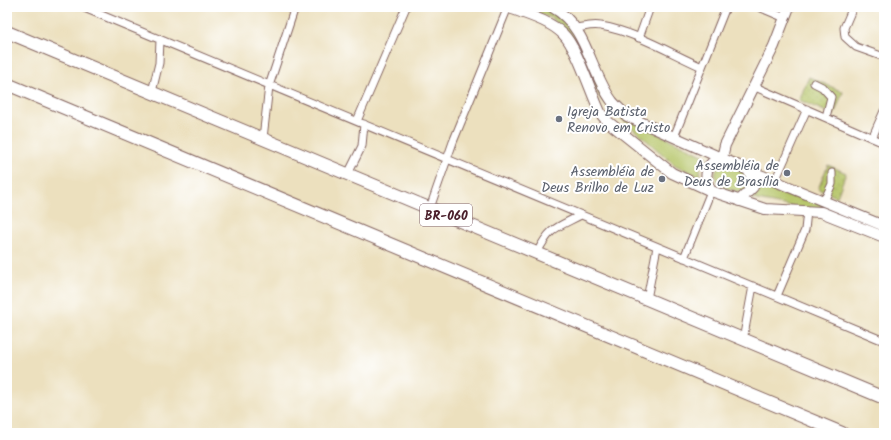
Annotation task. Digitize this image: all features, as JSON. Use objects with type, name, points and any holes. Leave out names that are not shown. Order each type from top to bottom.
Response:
[{"type":"highway","name":"BR-060","points":[[7,32],[884,398]]},
{"type":"highway","points":[[7,84],[842,433]]},
{"type":"street","points":[[82,7],[884,341]]},
{"type":"street","points":[[263,138],[269,86],[295,7]]},
{"type":"street","points":[[348,174],[362,146],[360,123],[406,7]]},
{"type":"street","points":[[430,208],[447,159],[508,7],[548,24],[562,33],[568,41],[594,101],[607,121],[672,173],[711,191],[739,201],[764,208],[821,212],[884,237]]},
{"type":"street","points":[[552,7],[562,13],[577,28],[599,80],[612,102],[627,116],[748,170],[884,226]]},
{"type":"street","points":[[639,38],[650,7]]},
{"type":"street","points":[[674,137],[726,7]]},
{"type":"street","points":[[759,7],[785,18]]},
{"type":"street","points":[[722,158],[725,145],[774,46],[789,7]]},
{"type":"street","points":[[853,7],[844,28],[845,37],[856,47],[884,57]]},
{"type":"street","points":[[577,28],[600,25],[639,38],[702,67]]},
{"type":"street","points":[[152,92],[159,63],[160,40]]},
{"type":"street","points":[[814,83],[822,87],[831,97],[826,117]]},
{"type":"street","points":[[753,86],[884,143]]},
{"type":"street","points":[[775,181],[807,109]]},
{"type":"street","points":[[872,138],[884,112]]},
{"type":"street","points":[[711,191],[707,184],[707,170],[711,163],[722,158]]},
{"type":"street","points":[[739,201],[752,187],[753,180],[748,170]]},
{"type":"street","points":[[824,201],[832,184],[832,173]]},
{"type":"street","points":[[684,258],[711,191]]},
{"type":"street","points":[[777,296],[805,230],[807,211]]},
{"type":"street","points":[[537,253],[545,237],[550,231],[581,215]]},
{"type":"street","points":[[647,299],[657,247]]},
{"type":"street","points":[[743,340],[753,286]]},
{"type":"green space","points":[[524,7],[548,7],[562,14],[617,110],[616,114],[601,99],[579,53],[553,19]]},
{"type":"green space","points":[[809,77],[843,92],[834,115],[799,100]]},
{"type":"green space","points":[[616,114],[707,157],[700,168],[700,177],[675,165]]},
{"type":"green space","points":[[719,165],[735,167],[748,174],[750,183],[744,194],[719,186],[715,174]]},
{"type":"green space","points":[[828,165],[846,173],[837,197],[818,189]]},
{"type":"green space","points":[[762,179],[861,220],[752,199],[759,192]]},
{"type":"place","name":"Igreja Batista Renovo em Cristo","points":[[559,119]]},
{"type":"place","name":"Assembléia de Deus de Brasília","points":[[787,173]]},
{"type":"place","name":"Assembléia de Deus Brilho de Luz","points":[[662,179]]}]
